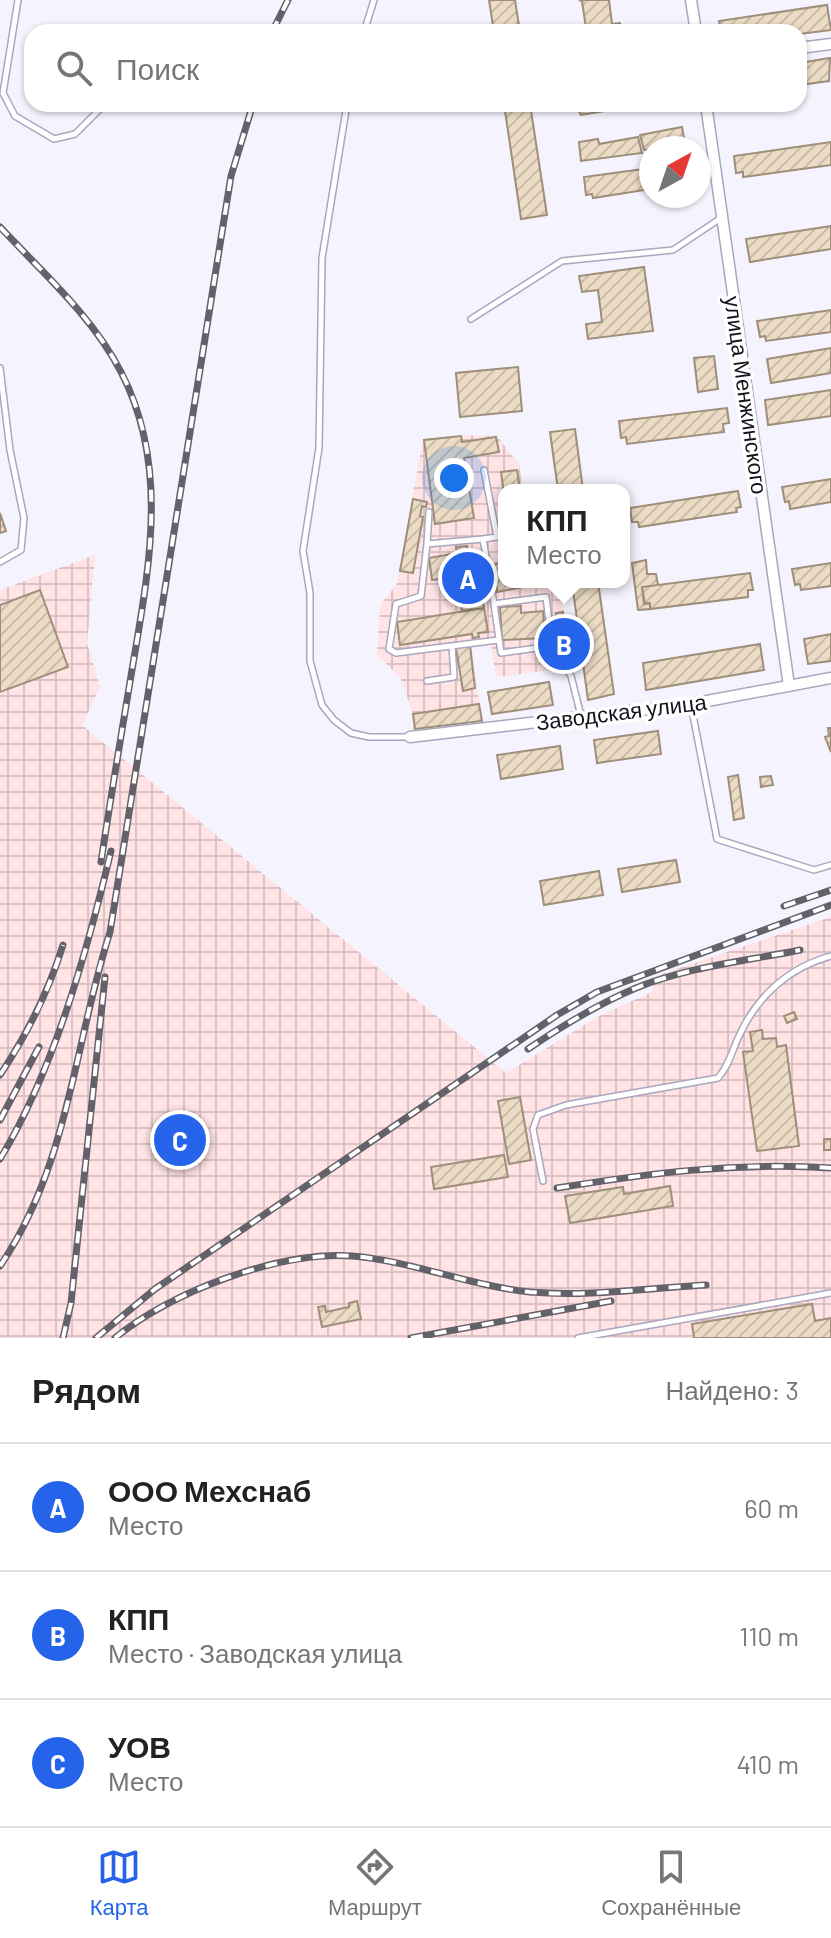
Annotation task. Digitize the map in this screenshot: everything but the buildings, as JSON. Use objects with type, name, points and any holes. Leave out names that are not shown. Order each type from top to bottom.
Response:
[{"type":"street","points":[[691,0],[695,24]]},
{"type":"street","points":[[807,47],[831,44]]},
{"type":"street","name":"улица Менжинского","points":[[707,112],[789,686]]},
{"type":"street","name":"Заводская улица","points":[[410,737],[691,704],[831,678]]},
{"type":"lane","points":[[18,0],[3,93],[15,116],[54,139],[75,134],[97,112]]},
{"type":"lane","points":[[366,24],[374,0]]},
{"type":"lane","points":[[346,112],[322,258],[319,448],[303,551],[310,593],[310,661],[322,705],[334,720],[351,733],[369,737],[410,737]]},
{"type":"lane","points":[[471,319],[562,261],[673,250],[721,218]]},
{"type":"lane","points":[[0,368],[24,518],[21,550],[0,562]]},
{"type":"lane","points":[[427,544],[497,537],[484,470]]},
{"type":"lane","points":[[429,512],[421,596],[396,604],[389,649],[396,653],[498,640]]},
{"type":"lane","points":[[483,539],[501,653],[552,646]]},
{"type":"lane","points":[[494,604],[546,597],[552,646],[571,676],[581,717]]},
{"type":"lane","points":[[427,681],[454,677],[452,646]]},
{"type":"lane","points":[[691,704],[717,839],[814,870],[831,865]]},
{"type":"lane","points":[[543,1181],[533,1129],[538,1115],[566,1105],[718,1078],[729,1065],[746,1020],[769,989],[808,962],[831,956]]},
{"type":"lane","points":[[578,1338],[831,1293]]},
{"type":"shaded area","points":[[462,435],[497,436],[519,464],[522,484],[498,484],[498,588],[560,588],[571,662],[561,669],[496,677],[491,643],[471,646],[482,721],[413,730],[412,710],[400,677],[377,655],[380,605],[397,584],[423,439]]},
{"type":"shaded area","points":[[95,555],[87,643],[100,687],[82,725],[506,1073],[599,1016],[654,991],[650,978],[831,917],[831,1338],[0,1338],[0,590]]},
{"type":"railway","points":[[276,24],[288,0]]},
{"type":"railway","points":[[0,1266],[23,1227],[56,1145],[110,932],[231,176],[251,112]]},
{"type":"railway","points":[[0,227],[96,332],[121,372],[137,409],[146,447],[151,486],[148,564],[101,862]]},
{"type":"railway","points":[[0,1159],[37,1088],[53,1049],[80,969],[111,851]]},
{"type":"railway","points":[[784,906],[831,890]]},
{"type":"railway","points":[[96,1338],[155,1289],[557,1015],[597,992],[831,905]]},
{"type":"railway","points":[[0,1075],[36,1012],[63,945]]},
{"type":"railway","points":[[528,1049],[594,1008],[655,981],[800,950]]},
{"type":"railway","points":[[63,1338],[71,1303],[105,977]]},
{"type":"railway","points":[[0,1120],[39,1047]]},
{"type":"railway","points":[[557,1188],[693,1170],[761,1166],[831,1168]]},
{"type":"railway","points":[[115,1338],[165,1305],[227,1278],[292,1260],[323,1256],[374,1259],[485,1285],[530,1292],[596,1293],[706,1285]]},
{"type":"railway","points":[[411,1338],[611,1301]]},
{"type":"place","name":"ООО Мехснаб","points":[[468,578]]},
{"type":"place","name":"КПП","points":[[564,644]]},
{"type":"place","name":"УОВ","points":[[180,1140]]}]
